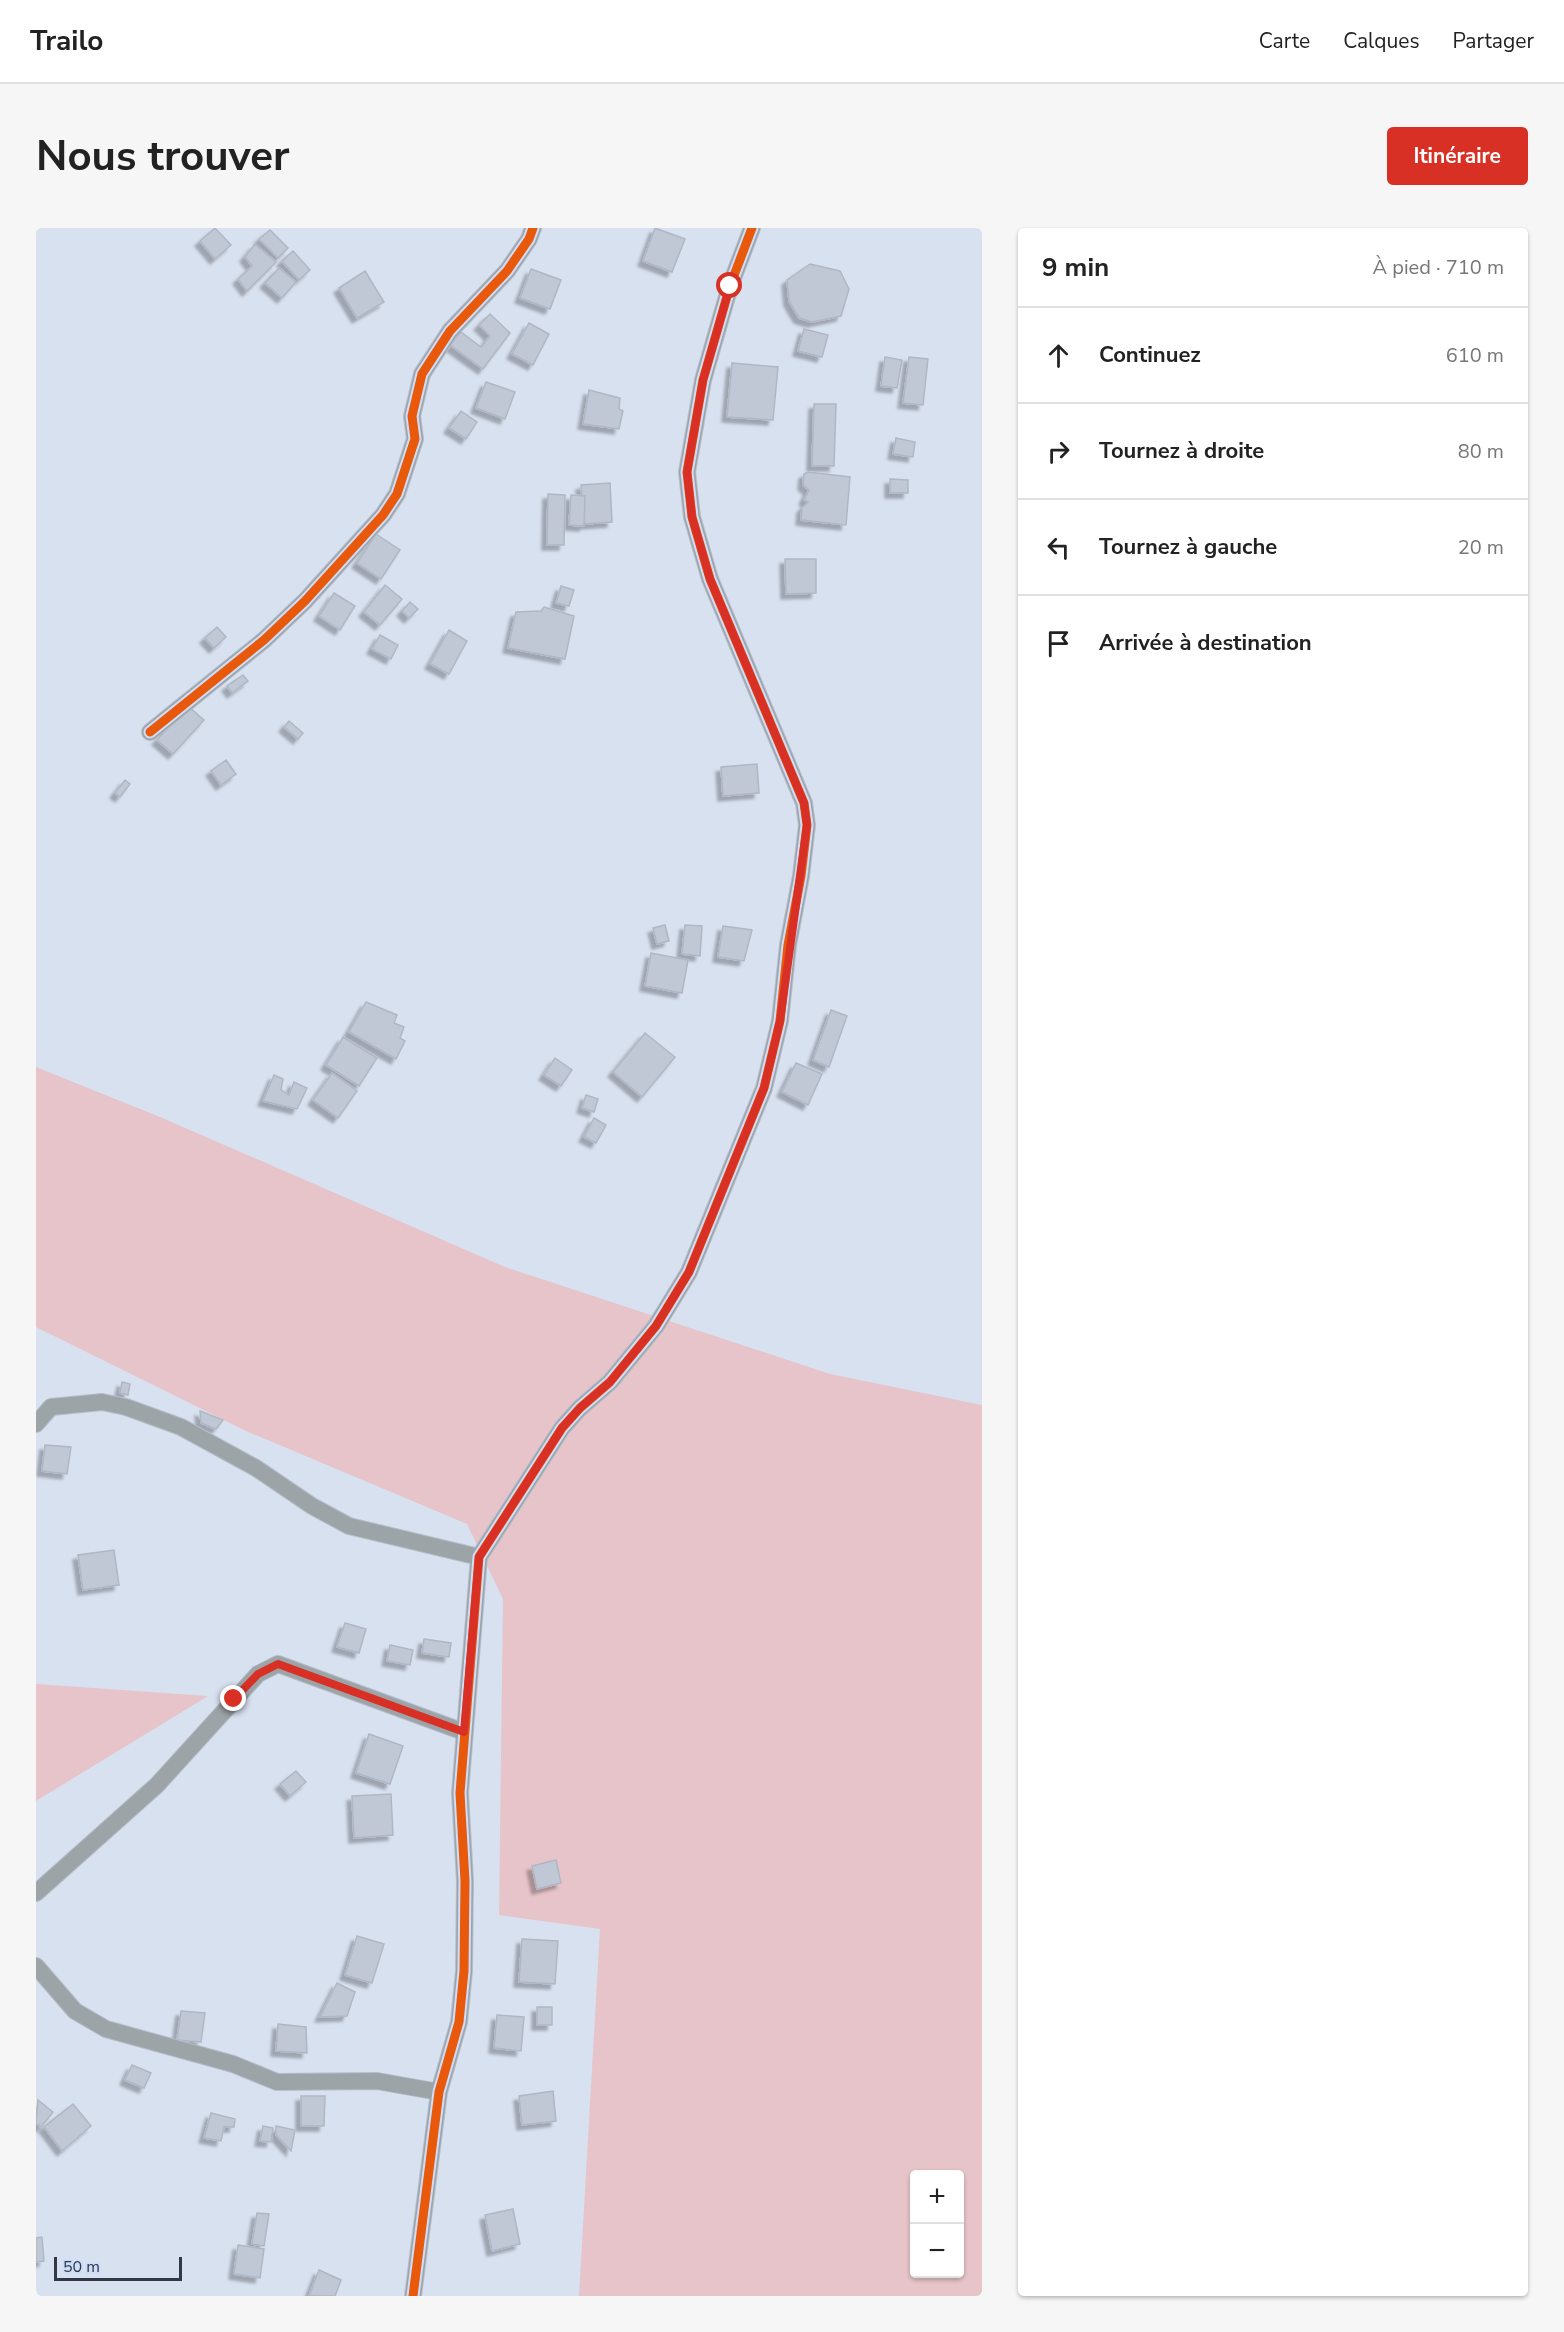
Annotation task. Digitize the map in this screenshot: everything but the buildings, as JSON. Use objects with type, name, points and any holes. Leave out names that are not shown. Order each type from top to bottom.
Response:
[{"type":"street","points":[[150,732],[264,640],[305,602],[383,515],[397,494],[415,439],[412,416],[422,374],[450,331],[507,271],[533,228]]},
{"type":"street","points":[[413,2296],[439,2092],[459,2022],[464,1971],[465,1881],[460,1793],[479,1557],[562,1428],[580,1408],[610,1382],[656,1326],[689,1272],[764,1088],[780,1021],[788,945],[801,876],[807,825],[804,803],[710,579],[692,517],[687,472],[703,380],[730,286],[752,228]]},
{"type":"street","points":[[36,1424],[51,1407],[102,1402],[126,1407],[181,1427],[256,1468],[312,1506],[349,1526],[479,1557]]},
{"type":"street","points":[[36,1893],[157,1785],[258,1674],[278,1664],[464,1732]]},
{"type":"street","points":[[36,1966],[75,2010],[106,2028],[233,2064],[277,2082],[377,2081],[439,2092]]},
{"type":"shaded area","points":[[36,1067],[160,1117],[505,1267],[830,1374],[982,1405],[982,2296],[579,2296],[600,1929],[499,1915],[503,1599],[467,1524],[246,1431],[36,1327]]},
{"type":"shaded area","points":[[36,1684],[208,1696],[36,1801]]},
{"type":"cycle path","points":[[150,732],[264,640],[305,601],[383,515],[397,494],[415,439],[412,416],[422,374],[450,331],[507,271],[529,239],[533,228]]},
{"type":"cycle path","points":[[413,2296],[439,2092],[459,2022],[464,1971],[465,1881],[460,1793],[479,1557],[562,1428],[580,1408],[610,1382],[656,1326],[689,1272],[764,1088],[780,1021],[788,945],[801,876],[807,825],[804,803],[710,579],[692,517],[687,472],[703,380],[730,286],[752,228]]},
{"type":"route","points":[[234,1699],[258,1674],[278,1664],[464,1732],[479,1557],[515,1497],[562,1428],[580,1408],[610,1382],[656,1326],[689,1272],[764,1088],[780,1021],[788,945],[801,876],[807,825],[804,803],[710,579],[692,517],[687,472],[703,380],[730,286]]}]
